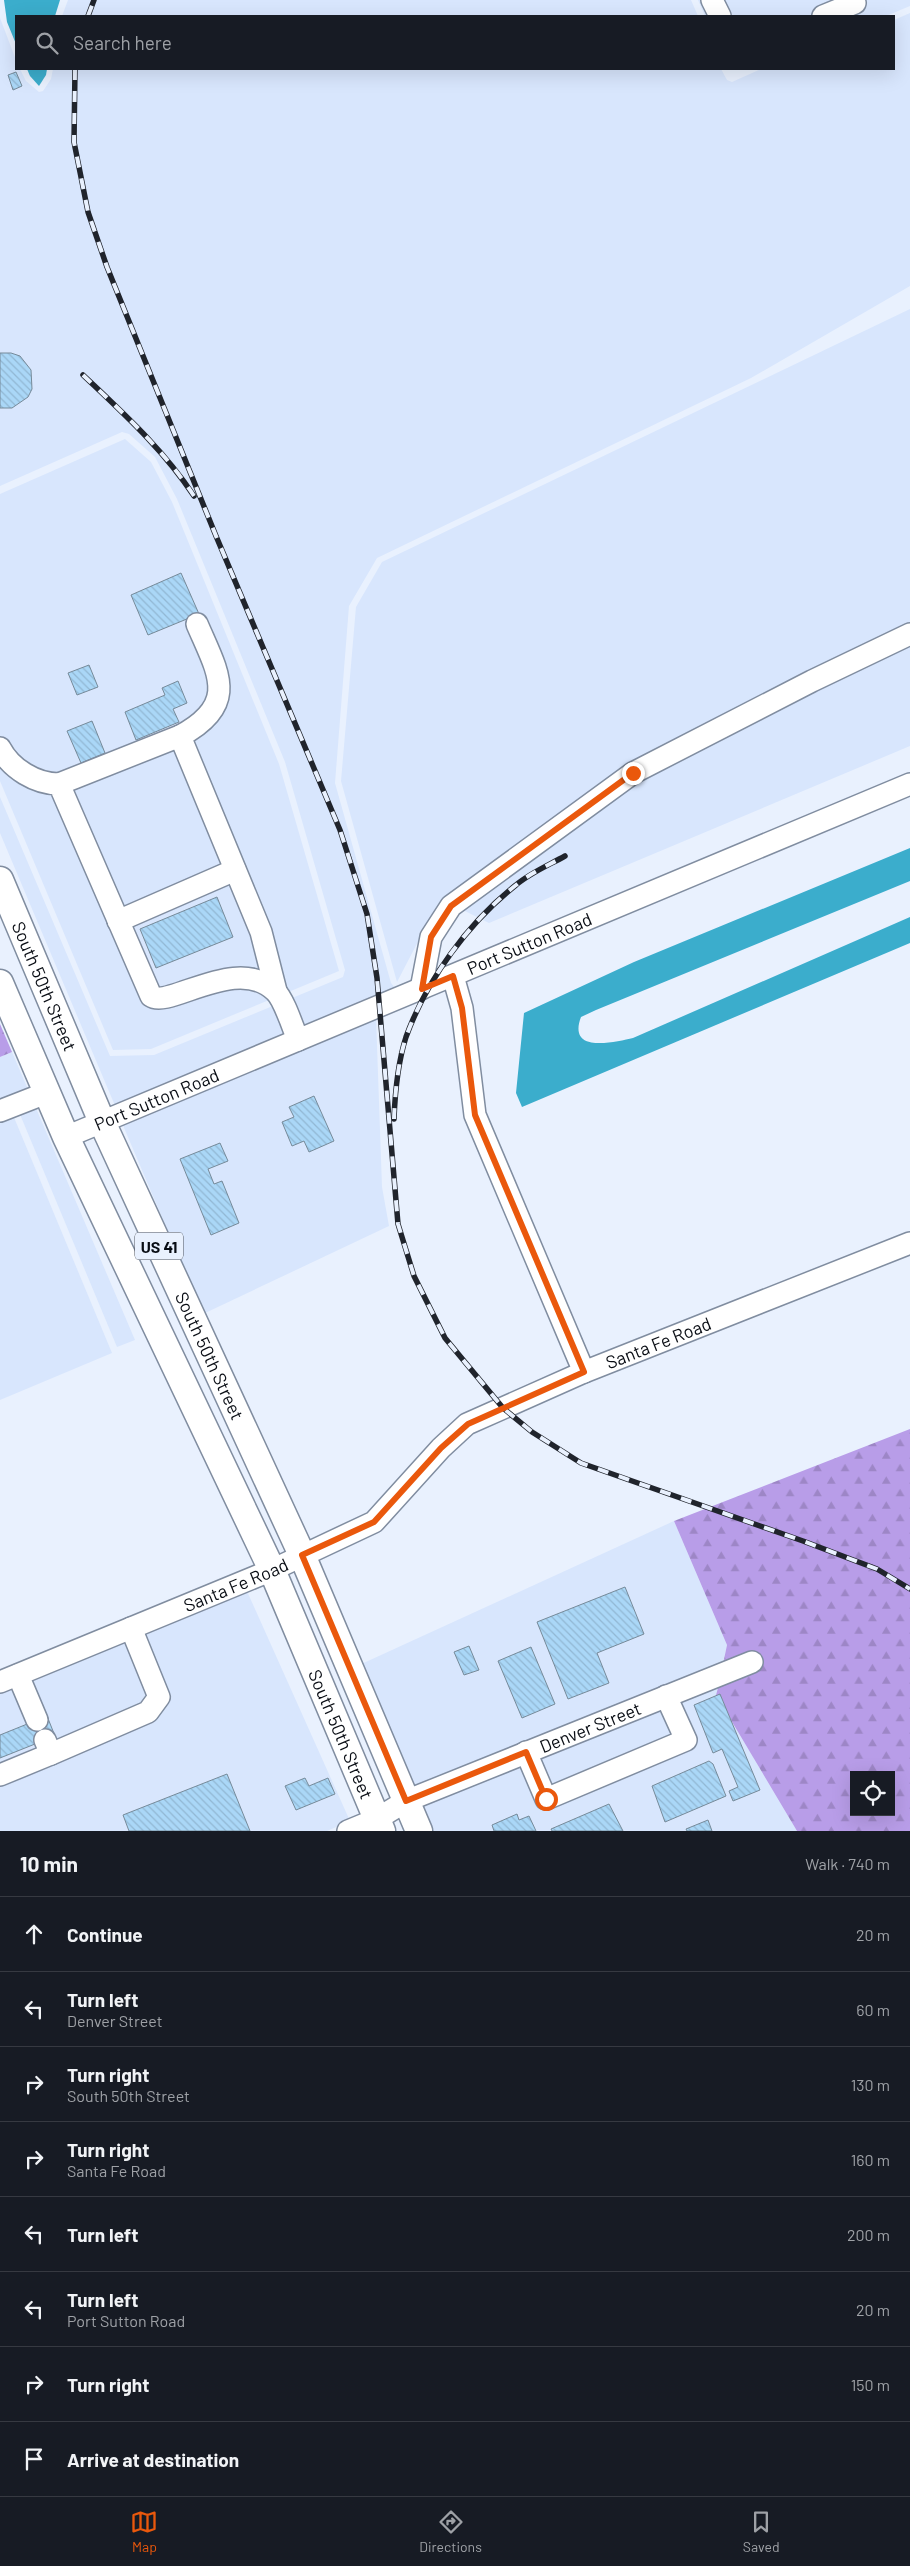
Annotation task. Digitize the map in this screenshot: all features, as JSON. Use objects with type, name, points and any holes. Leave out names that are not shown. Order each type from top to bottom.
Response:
[{"type":"main road","name":"South 50th Street","points":[[0,880],[102,1122],[302,1555],[419,1831]]},
{"type":"main road","name":"South 50th Street","points":[[0,983],[66,1137],[272,1570],[380,1825]]},
{"type":"street","points":[[712,0],[720,15]]},
{"type":"street","points":[[825,15],[857,1]]},
{"type":"street","points":[[0,748],[22,773],[30,778],[50,784],[59,784],[180,736],[200,725],[207,718],[218,698],[217,671],[197,624]]},
{"type":"street","points":[[422,989],[431,937],[451,906],[633,773],[910,634]]},
{"type":"street","points":[[180,736],[261,932],[276,992],[298,1040]]},
{"type":"street","points":[[59,784],[148,992],[154,999],[164,999],[209,982],[236,979],[259,981],[276,992]]},
{"type":"street","name":"Port Sutton Road","points":[[66,1137],[910,784]]},
{"type":"street","points":[[118,921],[236,870]]},
{"type":"street","points":[[453,976],[462,1008],[475,1115],[584,1372]]},
{"type":"street","points":[[0,1111],[46,1093]]},
{"type":"street","name":"Santa Fe Road","points":[[9,1679],[272,1570],[374,1522],[441,1448],[468,1424],[584,1372],[910,1243]]},
{"type":"street","points":[[0,1775],[48,1747],[148,1712],[159,1697],[131,1628]]},
{"type":"street","name":"Denver Street","points":[[348,1831],[380,1825],[406,1801],[752,1662]]},
{"type":"street","points":[[9,1679],[37,1720]]},
{"type":"street","points":[[526,1752],[546,1799],[686,1740],[666,1696]]},
{"type":"shaded area","points":[[68,0],[691,0],[698,15],[62,15]]},
{"type":"shaded area","points":[[698,0],[910,0],[910,6],[888,15],[705,15]]},
{"type":"shaded area","points":[[910,13],[910,286],[751,378],[377,558],[349,606],[335,783],[391,983],[395,988],[116,1108],[0,833],[0,797],[110,1056],[154,1055],[343,977],[345,970],[285,762],[177,499],[155,457],[129,434],[122,432],[0,486],[0,18],[15,57],[15,70],[20,70],[26,81],[39,92],[43,91],[51,79],[53,70],[722,70],[727,80],[732,82],[759,70],[895,70],[895,20]]},
{"type":"shaded area","points":[[910,309],[910,746],[489,923],[463,910],[422,934],[397,982],[341,781],[356,607],[382,562]]},
{"type":"shaded area","points":[[125,439],[151,462],[172,502],[279,764],[339,971],[151,1049],[113,1050],[0,781],[0,494]]},
{"type":"shaded area","points":[[376,1017],[382,1187],[389,1226],[203,1314],[122,1123]]},
{"type":"shaded area","points":[[12,1052],[135,1340],[117,1347],[19,1112],[0,1113],[0,1057]]},
{"type":"shaded area","points":[[13,1115],[112,1353],[0,1400],[0,1120]]},
{"type":"shaded area","points":[[674,1521],[727,1645],[723,1664],[412,1790],[357,1666]]},
{"type":"shaded area","points":[[246,1589],[350,1821],[327,1831],[0,1831],[0,1691]]},
{"type":"shaded area","points":[[719,1684],[716,1695],[797,1831],[430,1831],[418,1805]]},
{"type":"green space","points":[[0,1024],[12,1052],[0,1057]]},
{"type":"green space","points":[[910,1429],[910,1831],[797,1831],[716,1695],[719,1684],[761,1667],[755,1652],[723,1664],[727,1645],[674,1521]]},
{"type":"water","points":[[4,0],[60,0],[55,15],[15,15],[15,42],[7,22]]},
{"type":"water","points":[[27,70],[47,70],[39,86]]},
{"type":"water","points":[[910,848],[910,881],[596,1010],[581,1017],[578,1029],[581,1036],[587,1041],[595,1043],[615,1042],[633,1038],[910,917],[910,943],[522,1107],[516,1093],[524,1013],[634,962]]},
{"type":"building","points":[[16,72],[22,86],[13,90],[8,75]]},
{"type":"building","points":[[0,353],[11,353],[20,356],[31,370],[32,389],[28,397],[12,408],[0,408]]},
{"type":"building","points":[[181,573],[199,614],[148,635],[131,595]]},
{"type":"building","points":[[89,665],[98,687],[77,695],[68,673]]},
{"type":"building","points":[[178,681],[187,703],[173,709],[179,722],[136,740],[125,712],[165,695],[162,688]]},
{"type":"building","points":[[92,721],[105,753],[81,763],[67,731]]},
{"type":"building","points":[[217,897],[233,937],[156,968],[140,929]]},
{"type":"building","points":[[314,1096],[334,1141],[309,1152],[304,1141],[292,1146],[282,1122],[294,1117],[289,1107]]},
{"type":"building","points":[[220,1143],[228,1161],[208,1169],[214,1184],[222,1181],[239,1223],[211,1235],[180,1159]]},
{"type":"building","points":[[625,1587],[644,1634],[597,1653],[609,1683],[568,1699],[537,1622]]},
{"type":"building","points":[[469,1646],[479,1670],[464,1675],[454,1652]]},
{"type":"building","points":[[531,1647],[555,1704],[522,1718],[498,1661]]},
{"type":"building","points":[[720,1694],[760,1790],[733,1801],[729,1791],[738,1787],[722,1749],[713,1753],[694,1705]]},
{"type":"building","points":[[47,1716],[55,1736],[0,1758],[0,1735]]},
{"type":"building","points":[[709,1761],[713,1764],[726,1796],[665,1822],[652,1786]]},
{"type":"building","points":[[227,1774],[250,1831],[129,1831],[123,1815]]},
{"type":"building","points":[[305,1778],[309,1786],[328,1778],[335,1794],[296,1810],[285,1786]]},
{"type":"building","points":[[609,1804],[623,1831],[552,1831],[551,1829]]},
{"type":"building","points":[[517,1814],[519,1820],[529,1816],[536,1831],[494,1831],[492,1825]]},
{"type":"building","points":[[708,1820],[712,1831],[687,1831],[686,1829]]},
{"type":"railway","points":[[88,15],[94,0]]},
{"type":"railway","points":[[75,70],[74,142],[88,212],[107,267],[216,536],[340,830],[367,914],[377,978],[398,1224],[414,1276],[445,1338],[503,1408],[532,1432],[581,1463],[877,1569],[910,1589]]},
{"type":"railway","points":[[83,375],[156,447],[194,496]]},
{"type":"railway","points":[[394,1119],[397,1078],[406,1037],[425,994],[437,973],[466,934],[498,900],[527,877],[565,856]]},
{"type":"route","points":[[546,1799],[526,1752],[406,1801],[302,1555],[374,1522],[441,1448],[468,1424],[584,1372],[475,1115],[462,1008],[453,976],[422,989],[431,937],[451,906],[633,773]]}]
